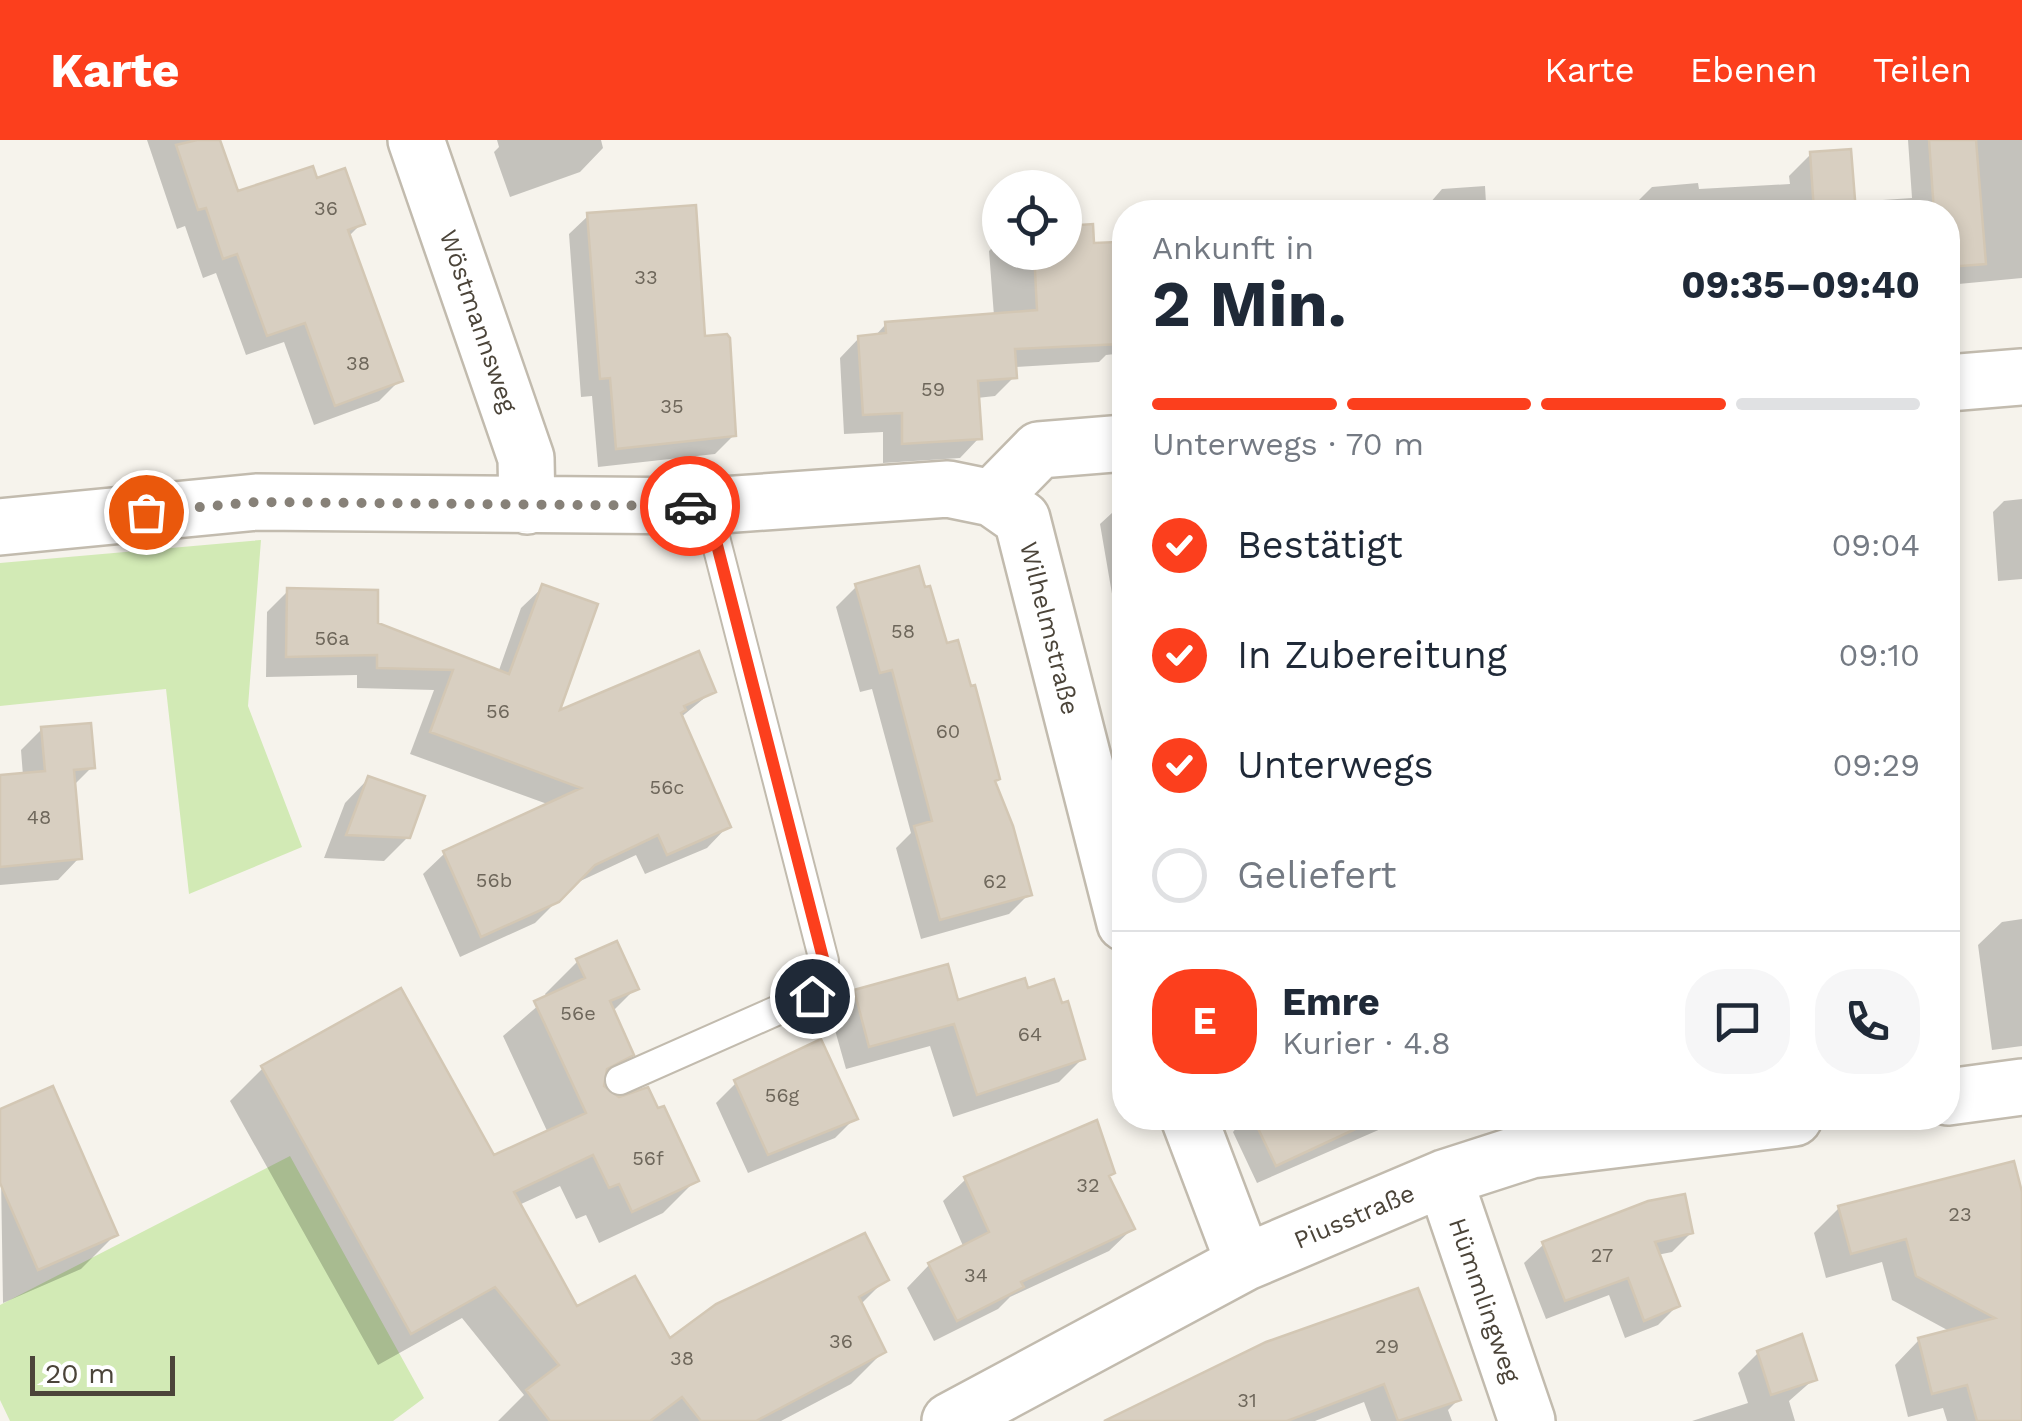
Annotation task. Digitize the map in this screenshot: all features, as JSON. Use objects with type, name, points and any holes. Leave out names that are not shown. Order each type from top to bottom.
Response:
[{"type":"street","name":"Wöstmannsweg","points":[[416,140],[526,458],[528,506]]},
{"type":"street","points":[[1960,382],[2022,377]]},
{"type":"street","points":[[0,527],[256,502],[707,506],[948,488],[992,498],[1039,450],[1112,445]]},
{"type":"street","name":"Wilhelmstraße","points":[[992,498],[1022,520],[1112,872]]},
{"type":"street","points":[[1960,1096],[2022,1088]]},
{"type":"street","points":[[1194,1130],[1244,1264]]},
{"type":"street","name":"Piusstraße","points":[[950,1421],[1244,1264],[1444,1178],[1530,1150],[1656,1130]]},
{"type":"street","name":"Hümmlingweg","points":[[1444,1178],[1527,1421]]},
{"type":"lane","points":[[620,1080],[812,996],[824,962],[707,506]]},
{"type":"green space","points":[[261,540],[248,706],[302,847],[189,894],[166,689],[0,706],[0,563]]},
{"type":"green space","points":[[290,1156],[424,1398],[393,1421],[10,1421],[0,1400],[0,1305]]},
{"type":"building","points":[[220,140],[238,191],[313,166],[317,178],[345,168],[365,224],[348,230],[403,381],[335,406],[305,323],[267,336],[237,254],[223,259],[206,208],[198,210],[176,145]]},
{"type":"building","points":[[1929,140],[1976,140],[1986,264],[1960,266],[1960,200],[1933,200]]},
{"type":"building","points":[[1851,149],[1855,200],[1813,200],[1810,152]]},
{"type":"building","points":[[696,205],[705,336],[727,334],[730,338],[736,436],[616,449],[610,378],[600,379],[587,213]]},
{"type":"building","points":[[1093,224],[1094,243],[1112,242],[1112,344],[1015,349],[1017,378],[978,381],[982,439],[902,444],[902,413],[863,415],[858,336],[886,333],[885,322],[1037,310],[1035,270],[1082,270],[1082,225]]},
{"type":"building","points":[[919,566],[925,587],[930,586],[947,643],[958,640],[971,686],[975,685],[1000,779],[995,781],[1013,826],[1032,895],[940,920],[914,826],[932,821],[892,670],[880,673],[855,584]]},
{"type":"building","points":[[542,584],[598,604],[560,710],[699,651],[716,692],[684,706],[686,710],[681,713],[731,827],[667,855],[658,835],[595,865],[559,902],[481,937],[443,851],[581,788],[430,732],[453,670],[377,668],[377,655],[286,657],[287,588],[378,590],[378,623],[509,674]]},
{"type":"building","points":[[91,723],[95,768],[74,770],[82,859],[0,867],[0,775],[45,771],[41,727]]},
{"type":"building","points":[[368,776],[425,796],[410,838],[346,835]]},
{"type":"building","points":[[617,941],[639,989],[610,1001],[634,1055],[607,1069],[604,1086],[619,1097],[648,1087],[658,1108],[664,1106],[699,1181],[632,1212],[619,1184],[609,1188],[593,1155],[514,1192],[577,1306],[635,1276],[670,1338],[716,1304],[865,1233],[889,1280],[859,1297],[886,1352],[756,1421],[701,1421],[682,1397],[650,1421],[550,1421],[526,1390],[559,1365],[495,1287],[411,1334],[261,1066],[401,988],[494,1155],[586,1113],[534,1001],[585,978],[576,959]]},
{"type":"building","points":[[948,964],[958,1000],[1025,978],[1028,988],[1054,979],[1062,1003],[1068,1001],[1085,1059],[977,1095],[954,1024],[869,1047],[854,990]]},
{"type":"building","points":[[821,1039],[858,1119],[768,1155],[734,1080]]},
{"type":"building","points":[[53,1086],[118,1235],[38,1270],[0,1183],[0,1109]]},
{"type":"building","points":[[1097,1120],[1115,1173],[1109,1176],[1135,1229],[1021,1282],[1024,1287],[957,1321],[928,1263],[989,1232],[964,1177]]},
{"type":"building","points":[[1259,1130],[1353,1130],[1276,1166]]},
{"type":"building","points":[[2014,1161],[2022,1192],[2022,1421],[1977,1421],[1967,1385],[1932,1394],[1918,1338],[1995,1318],[1916,1276],[1906,1239],[1851,1254],[1838,1206]]},
{"type":"building","points":[[1685,1194],[1693,1233],[1655,1242],[1680,1306],[1644,1321],[1628,1278],[1565,1301],[1542,1242],[1648,1201]]},
{"type":"building","points":[[1418,1288],[1461,1400],[1398,1421],[1384,1384],[1287,1421],[1104,1421],[1266,1342]]},
{"type":"building","points":[[1802,1334],[1817,1380],[1771,1395],[1757,1351]]},
{"type":"way so far","points":[[146,512],[256,502],[690,506]]},
{"type":"route","points":[[690,506],[707,506],[824,962],[812,996]]}]
